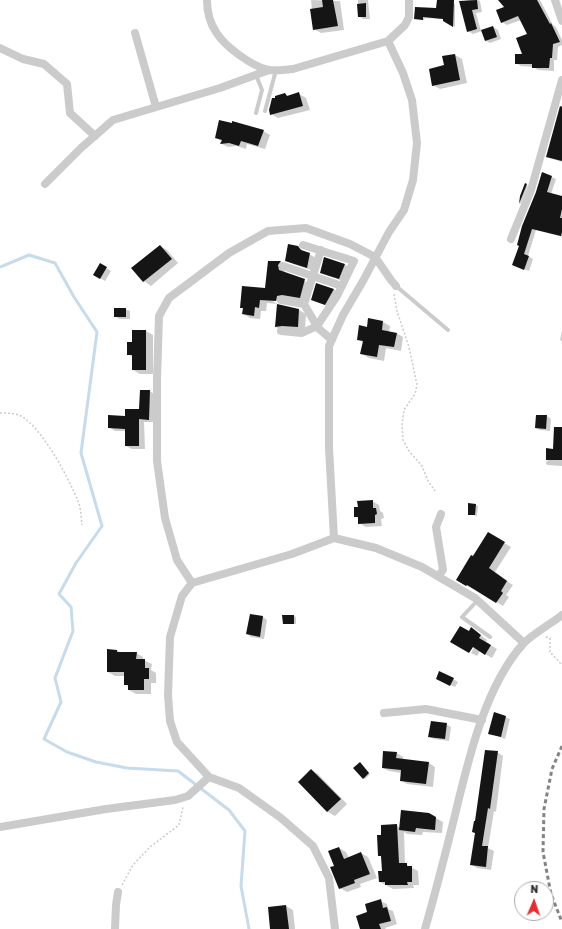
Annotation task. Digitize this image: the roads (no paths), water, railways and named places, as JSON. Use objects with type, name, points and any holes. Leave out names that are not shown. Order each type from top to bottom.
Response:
[{"type":"street","points":[[207,0],[210,20],[216,33],[242,57],[256,65],[273,70]]},
{"type":"street","points":[[45,184],[113,120],[220,88],[273,70],[293,69],[388,41],[397,34],[407,21],[410,12],[409,0]]},
{"type":"street","points":[[555,0],[562,21]]},
{"type":"street","points":[[135,33],[156,107]]},
{"type":"street","points":[[334,538],[329,448],[329,346],[343,315],[389,232],[404,210],[413,180],[417,143],[412,100],[403,73],[388,41]]},
{"type":"street","points":[[0,48],[23,60],[44,64],[67,84],[70,113],[95,136]]},
{"type":"street","points":[[511,239],[531,190],[562,80]]},
{"type":"street","points":[[192,583],[177,560],[167,525],[157,461],[159,316],[169,298],[229,253],[268,231],[306,228],[350,244],[376,257],[396,286]]},
{"type":"street","points":[[281,331],[302,333],[317,326],[337,296],[354,261],[303,244]]},
{"type":"street","points":[[321,250],[304,304],[317,326],[332,340]]},
{"type":"street","points":[[283,266],[342,286]]},
{"type":"street","points":[[281,300],[304,304]]},
{"type":"street","points":[[438,576],[443,570],[436,527],[441,514]]},
{"type":"street","points":[[335,929],[329,878],[313,846],[281,818],[239,788],[209,777],[178,742],[170,720],[168,695],[170,637],[182,596],[192,583],[292,554],[334,538],[376,548],[422,566],[477,601],[524,643]]},
{"type":"street","points":[[425,929],[482,720],[495,688],[506,668],[524,643],[562,615]]},
{"type":"street","points":[[384,713],[426,709],[482,720]]},
{"type":"street","points":[[0,827],[180,798],[188,796],[209,777]]},
{"type":"street","points":[[115,929],[118,892]]},
{"type":"lane","points":[[265,111],[273,70]]},
{"type":"lane","points":[[256,75],[262,90],[256,113]]},
{"type":"lane","points":[[396,286],[448,330]]},
{"type":"lane","points":[[548,463],[562,464]]},
{"type":"lane","points":[[477,601],[462,617],[490,637]]},
{"type":"waterway","points":[[0,267],[29,255],[55,263],[74,297],[97,332],[81,453],[102,526],[76,563],[59,594],[71,607],[73,631],[55,678],[61,702],[44,739],[67,752],[96,762],[127,768],[178,771],[229,810],[245,831],[241,886],[249,929]]},
{"type":"railway","points":[[562,746],[552,769],[544,809],[543,852],[551,894],[562,922]]}]
